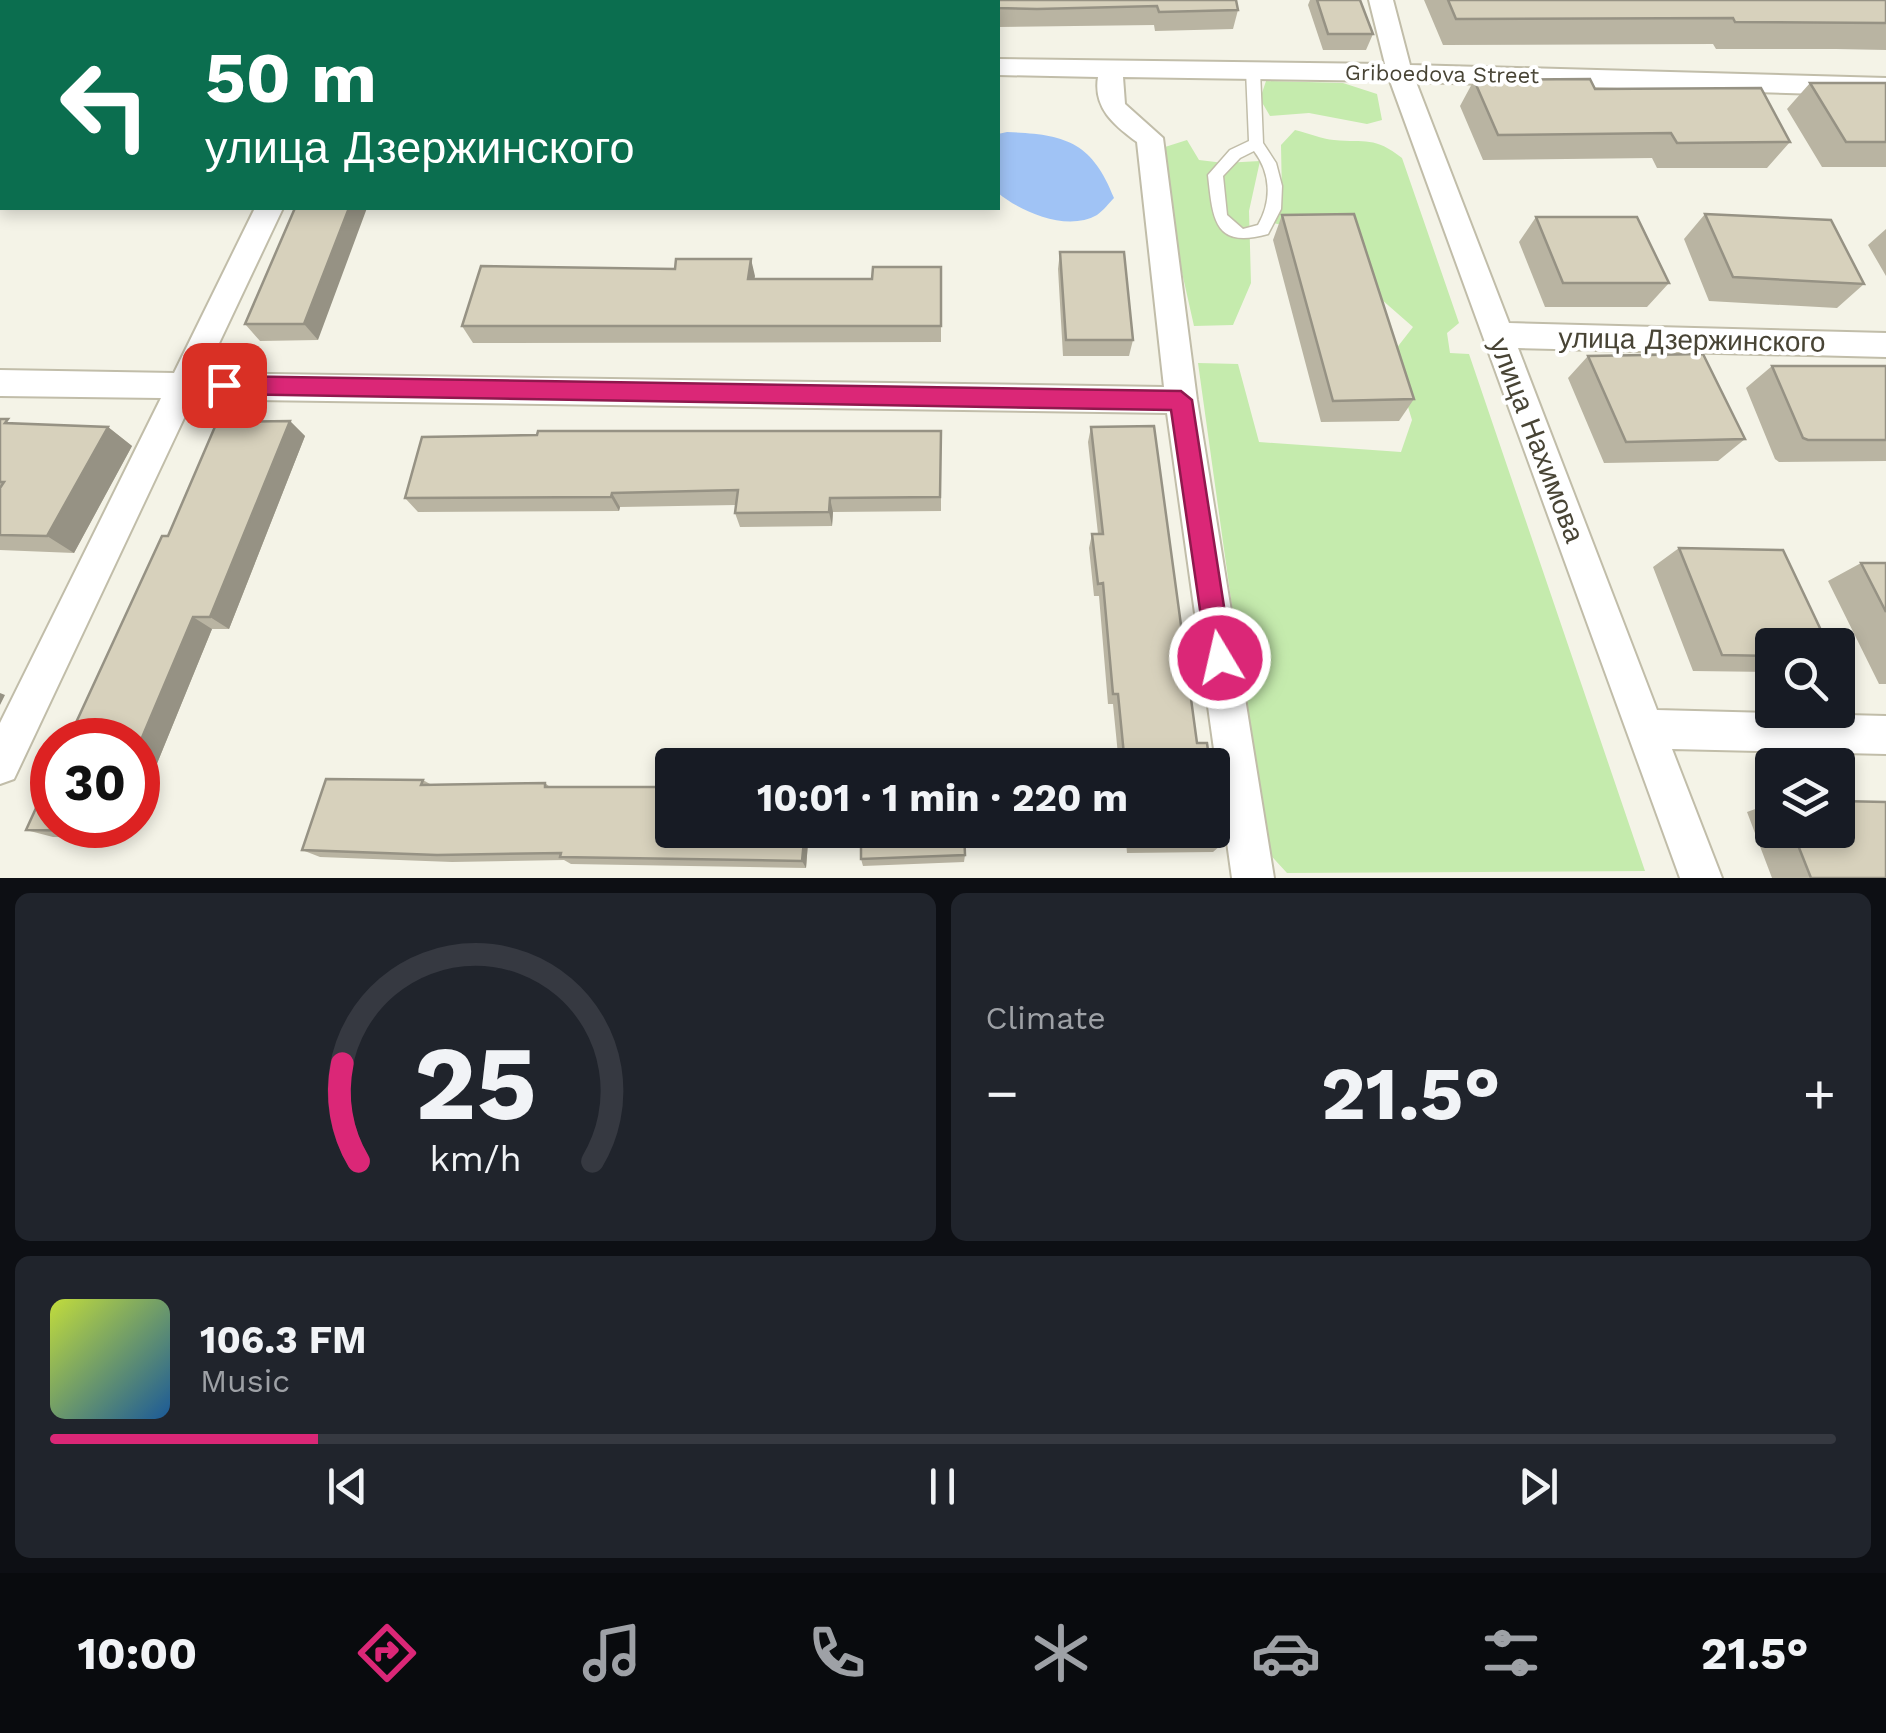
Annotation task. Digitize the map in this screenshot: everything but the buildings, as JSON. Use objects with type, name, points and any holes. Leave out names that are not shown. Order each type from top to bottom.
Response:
[{"type":"street","name":"улица Нахимова","points":[[1381,0],[1400,73],[1701,878]]},
{"type":"street","name":"Griboedova Street","points":[[1000,67],[1400,73],[1886,87]]},
{"type":"street","points":[[1113,68],[1106,86],[1115,112],[1150,138],[1181,400],[1253,878]]},
{"type":"street","points":[[0,766],[268,210]]},
{"type":"street","name":"улица Дзержинского","points":[[1497,335],[1886,346]]},
{"type":"street","points":[[0,383],[1181,400]]},
{"type":"street","points":[[1646,729],[1886,735]]},
{"type":"lane","points":[[1253,70],[1256,144],[1269,157],[1276,192],[1263,230],[1240,235],[1220,217],[1216,176],[1236,154],[1256,144]]},
{"type":"green space","points":[[1266,81],[1343,83],[1377,94],[1382,120],[1367,124],[1309,113],[1270,116],[1260,99]]},
{"type":"green space","points":[[1295,130],[1329,139],[1377,143],[1402,158],[1459,323],[1447,333],[1450,353],[1469,354],[1645,871],[1287,873],[1266,850],[1198,363],[1238,364],[1259,442],[1401,452],[1412,420],[1392,354],[1413,327],[1301,229],[1273,223],[1282,198],[1281,145]]},
{"type":"green space","points":[[1187,140],[1199,160],[1260,161],[1249,211],[1251,283],[1233,325],[1194,326],[1172,228],[1165,147]]},
{"type":"water","points":[[1000,134],[1045,135],[1074,144],[1096,164],[1114,198],[1097,215],[1072,221],[1045,218],[1008,200],[1000,194]]},
{"type":"route","points":[[224,385],[1181,400],[1220,658]]}]
